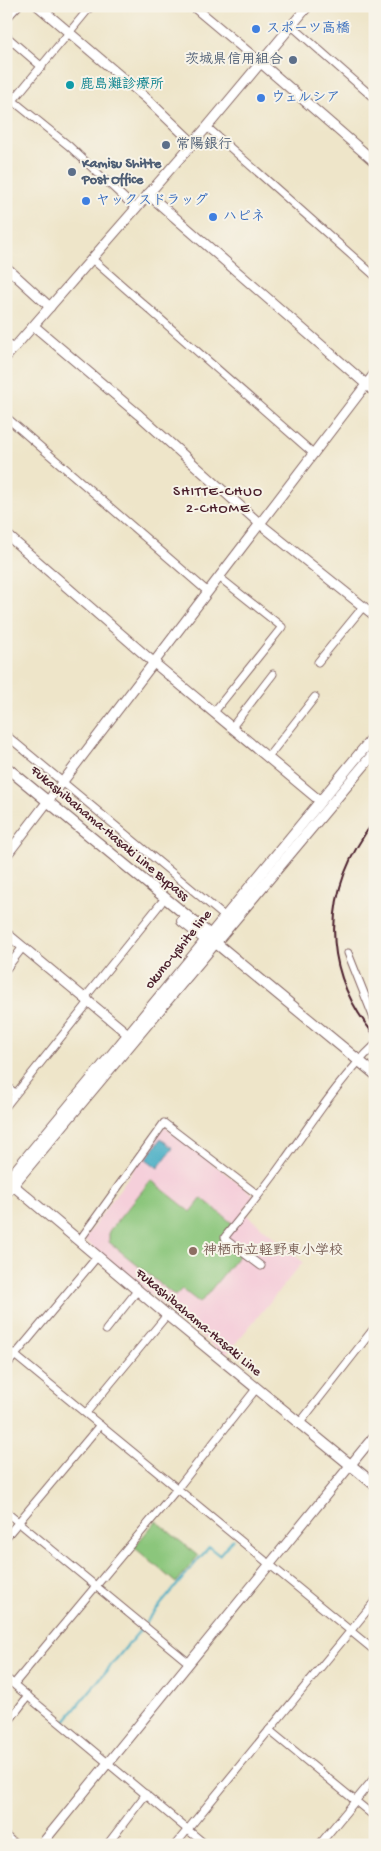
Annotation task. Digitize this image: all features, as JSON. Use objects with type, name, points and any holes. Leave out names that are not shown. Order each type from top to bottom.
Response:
[{"type":"main road","name":"okuno-yshite line","points":[[8,1184],[224,916],[375,735]]},
{"type":"main road","name":"okuno-yshite line","points":[[8,1184],[216,943],[375,752]]},
{"type":"main road","name":"Fukashibahama-Hasaki Line Bypass","points":[[6,766],[161,903],[216,943],[375,1074]]},
{"type":"main road","name":"Fukashibahama-Hasaki Line Bypass","points":[[6,775],[47,804],[207,937]]},
{"type":"main road","name":"Fukashibahama-Hasaki Line","points":[[8,1184],[375,1485]]},
{"type":"street","points":[[6,19],[18,6]]},
{"type":"street","points":[[38,6],[146,98],[193,143]]},
{"type":"street","points":[[6,109],[91,6]]},
{"type":"street","points":[[193,6],[262,63],[375,162]]},
{"type":"street","points":[[6,357],[207,127],[308,6]]},
{"type":"street","points":[[292,26],[375,99]]},
{"type":"street","points":[[6,36],[42,67]]},
{"type":"street","points":[[6,95],[69,146],[135,208]]},
{"type":"street","points":[[207,127],[375,276]]},
{"type":"street","points":[[148,194],[375,392]]},
{"type":"street","points":[[92,259],[314,454]]},
{"type":"street","points":[[6,267],[50,307]]},
{"type":"street","points":[[34,326],[139,415],[260,523],[375,616]]},
{"type":"street","points":[[6,342],[14,349]]},
{"type":"street","points":[[6,856],[375,373]]},
{"type":"street","points":[[6,417],[208,592]]},
{"type":"street","points":[[6,534],[153,662],[320,801]]},
{"type":"street","points":[[214,712],[282,627],[219,577]]},
{"type":"street","points":[[318,662],[363,607]]},
{"type":"street","points":[[232,727],[272,674]]},
{"type":"street","points":[[268,757],[315,697]]},
{"type":"street","points":[[6,735],[224,916]]},
{"type":"street","points":[[6,1106],[88,1002],[88,995],[161,903]]},
{"type":"street","points":[[6,933],[129,1035]]},
{"type":"street","points":[[6,969],[23,947]]},
{"type":"street","points":[[348,953],[375,1021]]},
{"type":"street","points":[[261,1266],[226,1240],[225,1237],[258,1196],[322,1107],[358,1061],[375,1046]]},
{"type":"street","points":[[6,1086],[16,1093]]},
{"type":"street","points":[[79,1241],[164,1123],[258,1196]]},
{"type":"street","points":[[6,1366],[97,1256]]},
{"type":"street","points":[[106,1330],[138,1291]]},
{"type":"street","points":[[86,1413],[167,1316]]},
{"type":"street","points":[[300,1424],[375,1327]]},
{"type":"street","points":[[6,1348],[375,1650]]},
{"type":"street","points":[[14,1684],[177,1489],[256,1389]]},
{"type":"street","points":[[6,1537],[100,1425]]},
{"type":"street","points":[[41,1845],[375,1435]]},
{"type":"street","points":[[6,1512],[189,1663]]},
{"type":"street","points":[[175,1845],[375,1601]]},
{"type":"street","points":[[6,1678],[206,1845]]},
{"type":"street","points":[[6,1725],[28,1696]]},
{"type":"street","points":[[269,1730],[375,1817]]},
{"type":"street","points":[[319,1845],[375,1778]]},
{"type":"street","points":[[107,1845],[146,1794]]},
{"type":"street","points":[[6,1836],[16,1845]]},
{"type":"shaded area","name":"神栖市立軽野東小学校","points":[[164,1126],[255,1196],[243,1211],[303,1262],[225,1356],[84,1240]]},
{"type":"green space","points":[[151,1180],[191,1212],[202,1198],[233,1224],[221,1238],[240,1254],[200,1303],[182,1289],[175,1296],[109,1242],[109,1231]]},
{"type":"green space","points":[[156,1521],[198,1556],[176,1583],[134,1547]]},
{"type":"water","points":[[161,1139],[173,1148],[158,1168],[146,1159]]},
{"type":"waterway","points":[[146,1622],[209,1547],[219,1555],[233,1539]]},
{"type":"waterway","points":[[64,1722],[141,1629]]},
{"type":"railway","points":[[375,820],[357,846],[345,873],[337,901],[334,928],[336,956],[344,983],[357,1010],[375,1036]]},
{"type":"place","name":"スポーツ高橋","points":[[256,29]]},
{"type":"place","name":"茨城県信用組合","points":[[293,60]]},
{"type":"place","name":"鹿島灘診療所","points":[[70,85]]},
{"type":"place","name":"ウェルシア","points":[[261,98]]},
{"type":"place","name":"常陽銀行","points":[[166,145]]},
{"type":"place","name":"Kamisu Shitte Post Office","points":[[72,172]]},
{"type":"place","name":"ヤックスドラッグ","points":[[86,201]]},
{"type":"place","name":"ハピネ","points":[[213,217]]},
{"type":"place","name":"神栖市立軽野東小学校","points":[[193,1251]]},
{"type":"district","name":"SHITTE-CHUO 2-CHOME","points":[[218,500]]}]
